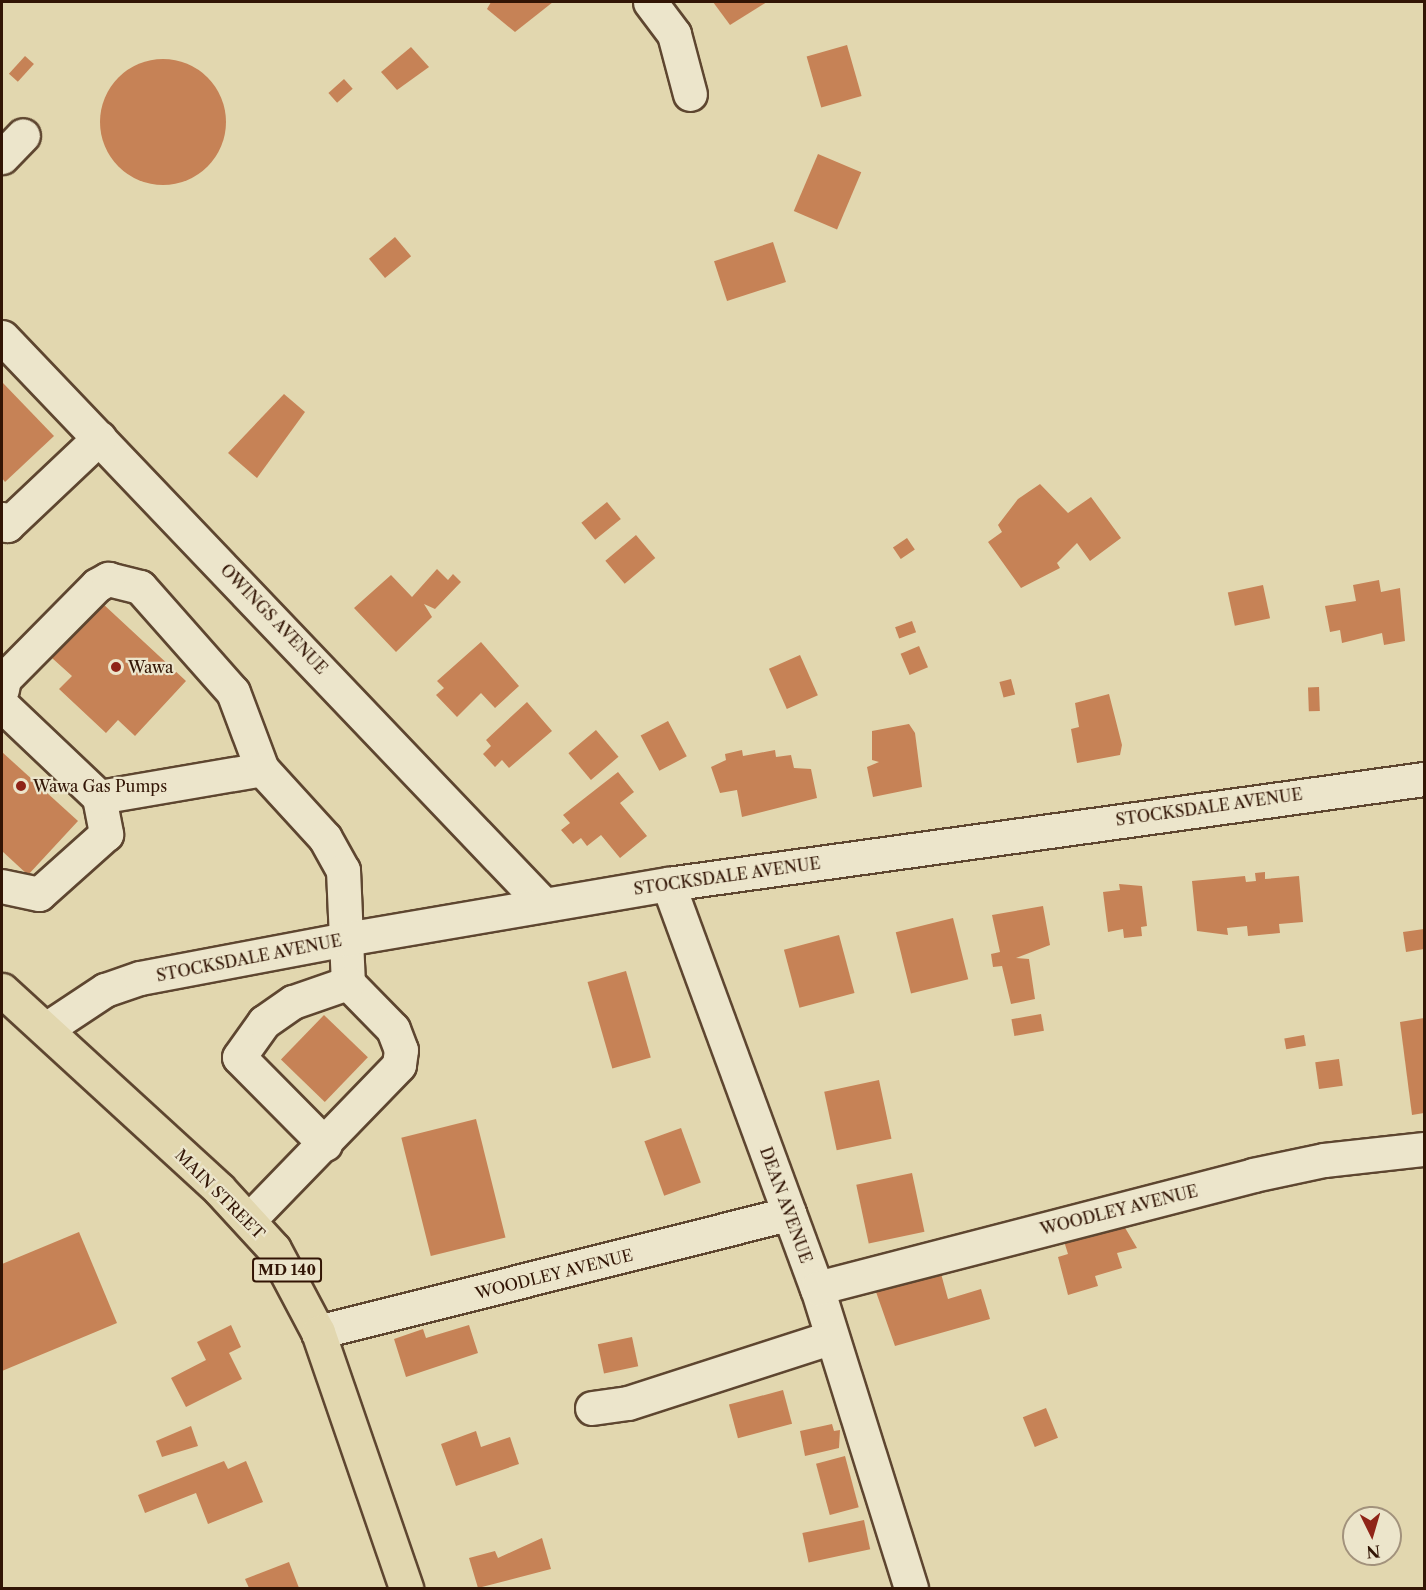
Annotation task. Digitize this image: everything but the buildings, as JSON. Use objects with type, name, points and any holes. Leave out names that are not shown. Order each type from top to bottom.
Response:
[{"type":"main road","name":"MAIN STREET","points":[[2,990],[249,1220],[295,1283],[318,1332],[406,1588]]},
{"type":"street","points":[[650,2],[674,34],[690,94]]},
{"type":"street","name":"OWINGS AVENUE","points":[[2,337],[543,904]]},
{"type":"street","points":[[2,519],[7,525],[99,438]]},
{"type":"street","points":[[2,689],[4,679],[97,585],[108,579],[133,584],[233,692],[262,769],[336,855],[346,887],[348,983],[393,1029],[401,1050],[399,1065],[249,1220]]},
{"type":"street","points":[[2,705],[99,797],[106,834],[50,887],[27,895],[2,886]]},
{"type":"street","points":[[99,797],[262,769]]},
{"type":"street","name":"STOCKSDALE AVENUE","points":[[46,1029],[105,990],[140,978],[346,939],[668,884],[1425,779]]},
{"type":"street","name":"DEAN AVENUE","points":[[668,884],[817,1288],[895,1528],[911,1588]]},
{"type":"street","points":[[325,1144],[239,1057],[264,1022],[293,1002],[348,983]]},
{"type":"street","name":"WOODLEY AVENUE","points":[[817,1288],[1253,1175],[1324,1160],[1425,1149]]},
{"type":"street","name":"WOODLEY AVENUE","points":[[318,1332],[789,1214]]},
{"type":"street","points":[[592,1408],[628,1403],[832,1337]]},
{"type":"place","name":"Wawa","points":[[116,667]]},
{"type":"place","name":"Wawa Gas Pumps","points":[[21,786]]}]
